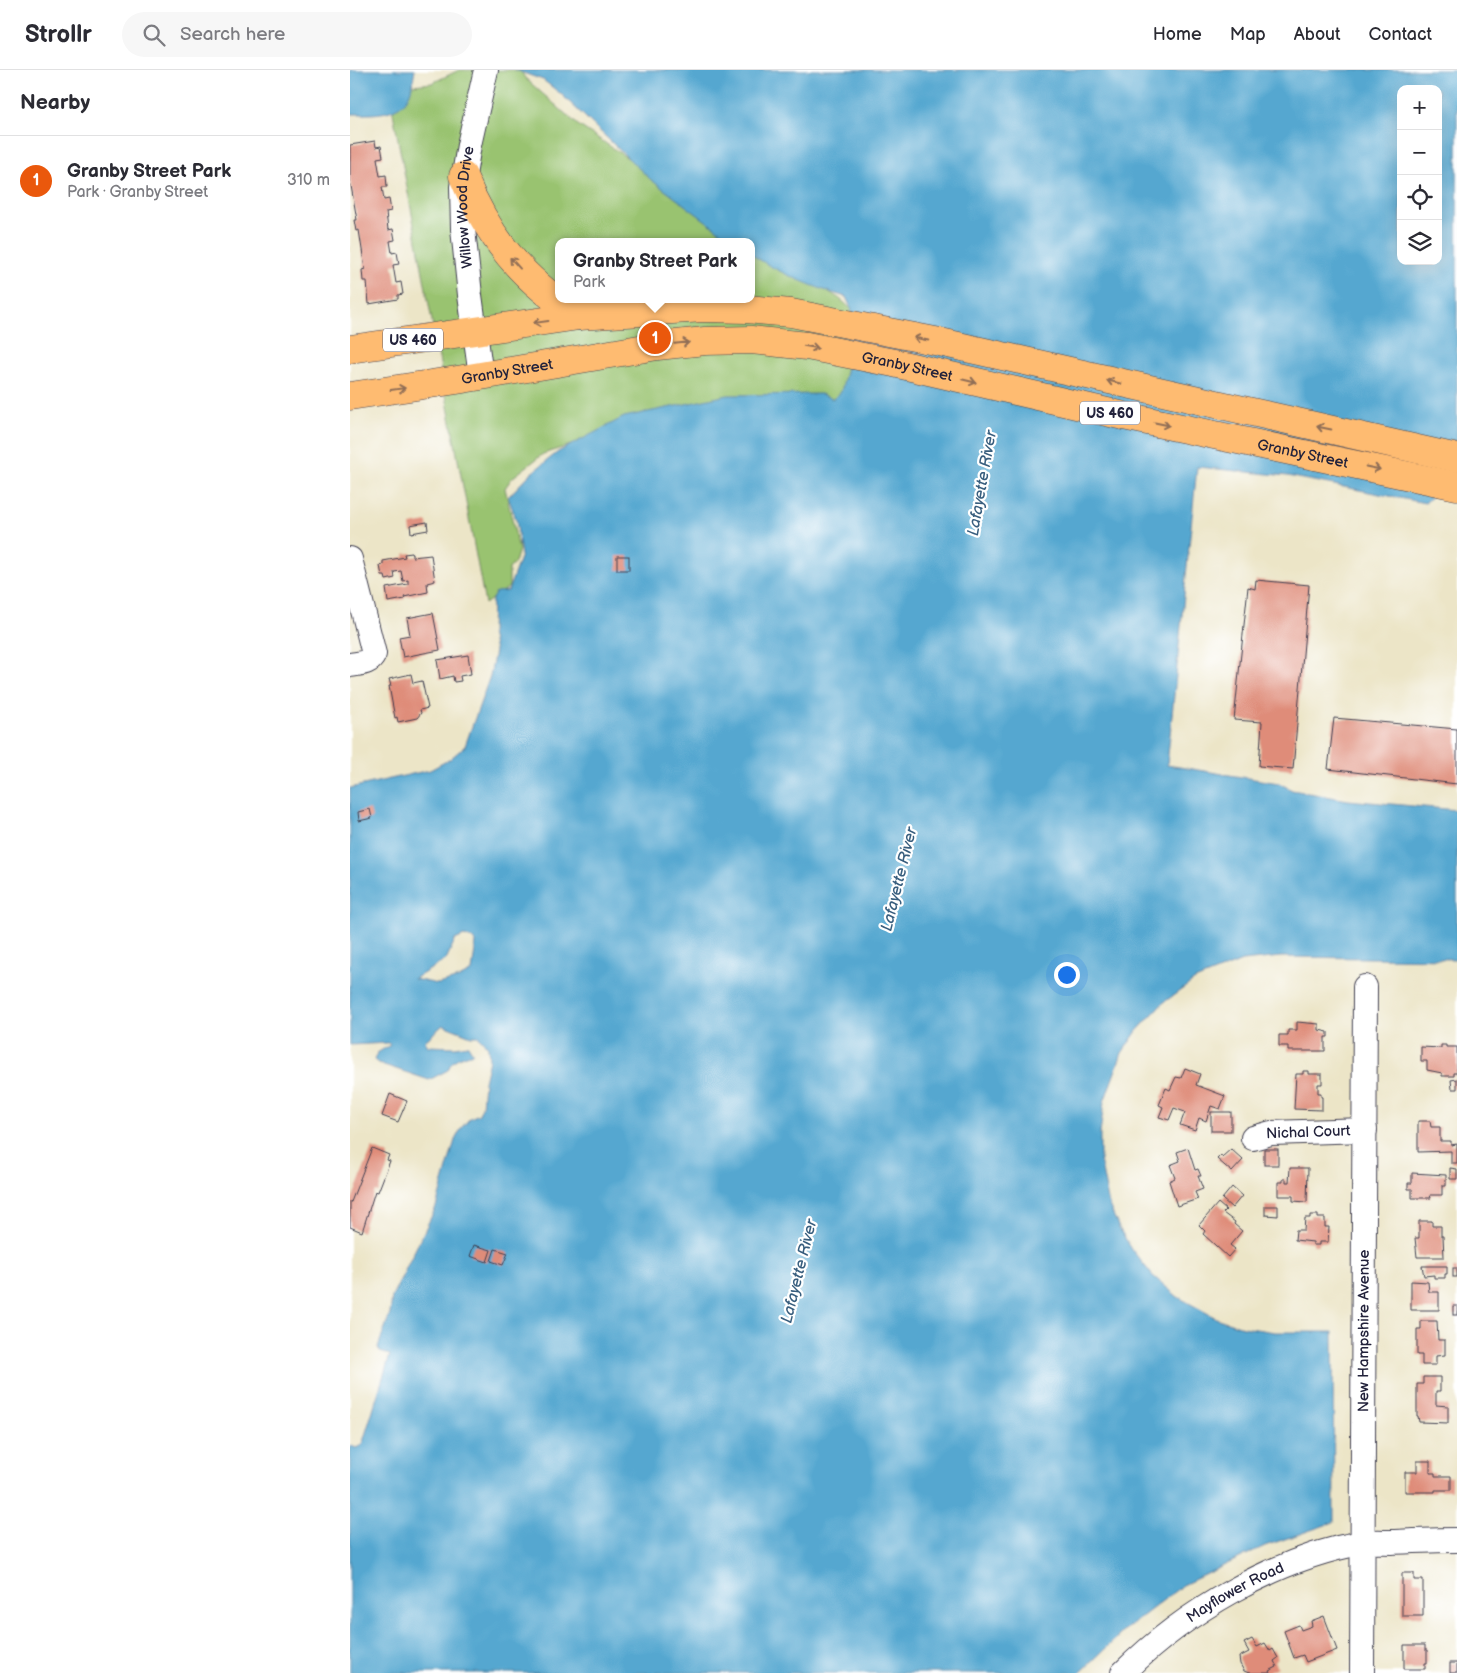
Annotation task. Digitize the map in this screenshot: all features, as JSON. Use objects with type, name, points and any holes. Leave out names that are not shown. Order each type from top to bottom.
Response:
[{"type":"main road","points":[[463,176],[471,196],[510,258],[531,280],[555,301]]},
{"type":"main road","points":[[559,303],[580,316]]},
{"type":"main road","name":"Granby Street","points":[[350,349],[580,316],[704,308],[764,310],[791,313],[940,342],[1457,458]]},
{"type":"main road","name":"Granby Street","points":[[350,396],[657,346],[723,340],[762,341],[807,346],[894,363],[1124,416],[1457,486]]},
{"type":"street","name":"Willow Wood Drive","points":[[481,376],[463,229],[463,176],[468,145],[486,70]]},
{"type":"street","points":[[350,559],[374,654],[372,659],[367,662],[350,665]]},
{"type":"street","name":"New Hampshire Avenue","points":[[1362,1673],[1365,987]]},
{"type":"street","name":"Nichal Court","points":[[1253,1138],[1271,1133],[1365,1130]]},
{"type":"street","name":"Mayflower Road","points":[[1123,1673],[1173,1629],[1210,1604],[1249,1582],[1296,1561],[1363,1543],[1457,1540]]},
{"type":"green space","points":[[459,70],[520,70],[525,78],[578,125],[748,238],[555,238],[555,303],[755,303],[755,243],[840,299],[871,326],[836,409],[642,422],[543,454],[512,478],[505,488],[519,550],[515,562],[509,569],[509,587],[485,604],[391,102],[413,85],[432,83]]},
{"type":"water","points":[[350,70],[415,70],[410,93],[406,101],[400,106],[375,114],[350,114]]},
{"type":"water","name":"Lafayette River","points":[[515,70],[1457,70],[1457,474],[1425,503],[1288,476],[1197,467],[1167,765],[1279,783],[1292,790],[1348,800],[1457,810],[1457,959],[1281,957],[1242,961],[1195,980],[1163,1003],[1137,1031],[1122,1053],[1104,1102],[1100,1134],[1100,1160],[1109,1205],[1119,1228],[1133,1251],[1153,1276],[1178,1297],[1218,1319],[1243,1327],[1275,1332],[1333,1332],[1334,1522],[1265,1546],[1183,1585],[1126,1629],[1080,1673],[350,1673],[350,1445],[356,1448],[362,1445],[390,1355],[380,1352],[378,1347],[390,1314],[392,1297],[436,1207],[455,1140],[462,1127],[470,1118],[479,1114],[482,1107],[484,1082],[489,1060],[488,1047],[478,1036],[471,1036],[443,1025],[425,1041],[428,1046],[455,1047],[468,1045],[473,1053],[457,1058],[448,1070],[429,1080],[374,1060],[377,1053],[390,1045],[388,1043],[350,1045],[350,788],[430,770],[450,759],[465,746],[490,676],[495,651],[491,633],[492,599],[496,592],[508,591],[521,555],[516,519],[508,497],[530,474],[558,452],[624,417],[728,395],[821,394],[833,399],[841,392],[847,368],[852,310],[846,297],[797,279],[762,261],[755,257],[755,238],[729,238],[650,179],[561,94],[543,80]],"holes":[[[464,936],[476,942],[472,971],[459,978],[438,984],[414,979],[446,960],[455,940]]]},
{"type":"building","points":[[375,141],[376,147],[381,146],[383,157],[377,158],[380,176],[386,175],[387,187],[382,187],[384,200],[389,199],[391,211],[386,212],[388,230],[393,229],[395,240],[390,241],[392,253],[397,252],[399,264],[393,265],[396,283],[401,282],[403,294],[398,295],[398,299],[369,304],[367,281],[363,281],[362,270],[365,269],[359,230],[356,231],[354,220],[357,220],[350,180],[350,145]]},
{"type":"building","points":[[427,522],[428,530],[411,533],[410,525]]},
{"type":"building","points":[[412,553],[412,557],[431,555],[435,581],[427,583],[428,592],[388,602],[386,588],[408,584],[408,580],[403,581],[401,571],[394,572],[395,578],[386,580],[385,576],[382,576],[380,566],[383,565],[383,561],[405,557],[404,554]]},
{"type":"building","points":[[617,556],[629,556],[629,570],[617,570]]},
{"type":"building","points":[[1256,580],[1309,585],[1293,769],[1259,766],[1262,722],[1234,720],[1248,587],[1255,589]]},
{"type":"building","points":[[433,613],[440,650],[403,657],[399,637],[410,635],[407,618]]},
{"type":"building","points":[[468,655],[471,674],[460,676],[461,681],[454,682],[453,676],[440,679],[437,660]]},
{"type":"building","points":[[411,674],[413,683],[422,681],[428,708],[420,710],[421,713],[417,718],[398,722],[397,717],[395,718],[389,679]]},
{"type":"building","points":[[1334,718],[1457,729],[1457,784],[1328,769]]},
{"type":"building","points":[[370,809],[372,818],[359,821],[358,812]]},
{"type":"building","points":[[1297,1022],[1319,1024],[1319,1030],[1328,1032],[1328,1037],[1325,1037],[1325,1051],[1288,1051],[1288,1046],[1279,1046],[1279,1035],[1288,1035],[1288,1030],[1297,1030]]},
{"type":"building","points":[[1441,1045],[1457,1047],[1457,1073],[1454,1073],[1454,1076],[1442,1076],[1442,1073],[1427,1070],[1427,1061],[1421,1061],[1421,1047],[1441,1048]]},
{"type":"building","points":[[1185,1068],[1200,1074],[1196,1085],[1225,1096],[1220,1109],[1211,1106],[1206,1121],[1199,1118],[1195,1130],[1180,1125],[1185,1112],[1174,1108],[1169,1120],[1159,1117],[1163,1107],[1159,1105],[1166,1088],[1170,1090],[1176,1077],[1181,1078]]},
{"type":"building","points":[[1303,1071],[1309,1071],[1309,1074],[1322,1074],[1322,1084],[1318,1084],[1318,1093],[1321,1093],[1322,1097],[1322,1110],[1294,1109],[1296,1074],[1303,1074]]},
{"type":"building","points":[[1457,1079],[1457,1089],[1452,1089],[1451,1080]]},
{"type":"building","points":[[390,1094],[407,1101],[398,1122],[382,1116]]},
{"type":"building","points":[[1211,1112],[1231,1112],[1231,1131],[1211,1131]]},
{"type":"building","points":[[1418,1121],[1430,1121],[1431,1127],[1440,1127],[1440,1141],[1451,1141],[1451,1145],[1457,1144],[1457,1163],[1451,1163],[1451,1151],[1418,1152]]},
{"type":"building","points":[[372,1148],[389,1155],[387,1160],[390,1161],[378,1192],[375,1191],[362,1232],[350,1227],[350,1201]]},
{"type":"building","points":[[1188,1148],[1195,1170],[1198,1169],[1201,1176],[1198,1176],[1203,1189],[1195,1192],[1198,1199],[1177,1206],[1169,1181],[1175,1178],[1170,1165],[1180,1161],[1177,1152]]},
{"type":"building","points":[[1231,1149],[1243,1160],[1232,1172],[1217,1159]]},
{"type":"building","points":[[1264,1149],[1278,1149],[1278,1165],[1264,1165]]},
{"type":"building","points":[[1290,1168],[1308,1168],[1307,1202],[1293,1201],[1293,1196],[1278,1196],[1278,1182],[1283,1182],[1283,1179],[1286,1179],[1286,1182],[1289,1182]]},
{"type":"building","points":[[1450,1168],[1457,1169],[1457,1179],[1450,1179]]},
{"type":"building","points":[[1412,1173],[1446,1175],[1446,1186],[1442,1186],[1442,1195],[1430,1195],[1431,1198],[1412,1198],[1412,1189],[1408,1189],[1408,1183],[1412,1183]]},
{"type":"building","points":[[1232,1187],[1242,1196],[1232,1208],[1222,1199]]},
{"type":"building","points":[[1218,1203],[1226,1210],[1223,1213],[1235,1222],[1234,1224],[1242,1231],[1230,1245],[1235,1249],[1228,1257],[1203,1234],[1205,1231],[1199,1225]]},
{"type":"building","points":[[1265,1206],[1278,1206],[1278,1216],[1265,1215]]},
{"type":"building","points":[[1310,1215],[1318,1215],[1318,1218],[1325,1218],[1325,1227],[1329,1227],[1328,1242],[1319,1242],[1319,1245],[1313,1245],[1313,1242],[1295,1240],[1296,1230],[1304,1230],[1305,1218],[1310,1218]]},
{"type":"building","points":[[1419,1221],[1432,1221],[1432,1226],[1441,1226],[1444,1257],[1417,1257],[1415,1238],[1419,1238]]},
{"type":"building","points":[[474,1245],[491,1250],[487,1262],[470,1256]]},
{"type":"building","points":[[495,1249],[508,1253],[503,1265],[491,1261]]},
{"type":"building","points":[[1422,1266],[1447,1266],[1447,1274],[1445,1274],[1445,1278],[1434,1278],[1434,1275],[1424,1276]]},
{"type":"building","points":[[1453,1268],[1457,1268],[1457,1277],[1453,1277]]},
{"type":"building","points":[[1411,1281],[1428,1282],[1429,1292],[1439,1292],[1439,1310],[1411,1310]]},
{"type":"building","points":[[1453,1306],[1457,1306],[1457,1315],[1453,1315]]},
{"type":"building","points":[[1421,1321],[1437,1321],[1438,1340],[1445,1340],[1445,1355],[1436,1356],[1436,1365],[1422,1365],[1422,1355],[1417,1355],[1417,1329],[1421,1329]]},
{"type":"building","points":[[1423,1377],[1440,1377],[1440,1391],[1436,1391],[1436,1405],[1448,1406],[1448,1423],[1419,1422],[1417,1416],[1417,1384],[1423,1384]]},
{"type":"building","points":[[1417,1461],[1430,1461],[1430,1473],[1435,1473],[1435,1476],[1451,1476],[1451,1490],[1405,1492],[1405,1472],[1417,1472]]},
{"type":"building","points":[[1402,1573],[1414,1573],[1414,1580],[1423,1580],[1423,1616],[1402,1616]]},
{"type":"building","points":[[1324,1616],[1337,1650],[1306,1662],[1303,1655],[1294,1658],[1284,1631],[1299,1625],[1301,1630],[1312,1626],[1311,1621]]},
{"type":"building","points":[[1252,1639],[1257,1647],[1265,1643],[1270,1651],[1273,1649],[1278,1658],[1274,1661],[1277,1667],[1269,1671],[1270,1673],[1249,1673],[1244,1671],[1240,1664],[1239,1657],[1249,1652],[1244,1643]]},
{"type":"building","points":[[1404,1645],[1425,1645],[1427,1663],[1425,1663],[1425,1669],[1404,1669]]},
{"type":"building","points":[[1450,1663],[1457,1663],[1457,1673],[1450,1673]]},
{"type":"place","name":"Granby Street Park","points":[[655,338]]}]
